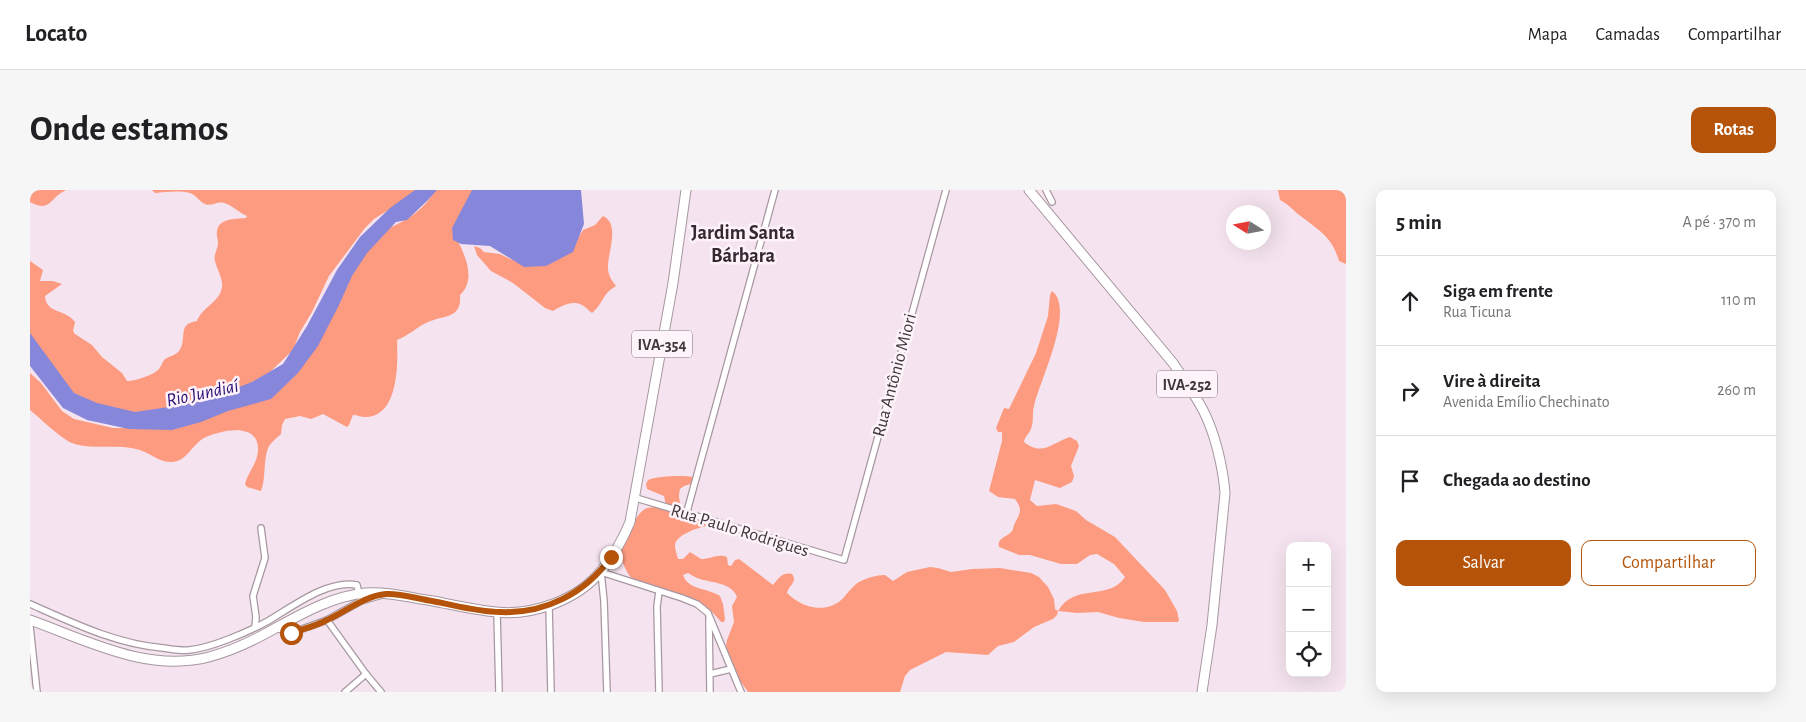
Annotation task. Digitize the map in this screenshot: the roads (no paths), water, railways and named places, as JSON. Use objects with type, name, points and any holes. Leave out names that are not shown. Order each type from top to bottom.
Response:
[{"type":"main road","name":"IVA-354","points":[[30,620],[132,656],[160,660],[186,660],[208,658],[236,649],[318,605],[342,597],[359,594],[387,594],[497,612],[520,612],[549,605],[578,590],[601,572],[622,542],[630,522],[636,498],[673,283],[686,190]]},
{"type":"main road","name":"IVA-252","points":[[1029,190],[1173,363],[1193,392],[1207,421],[1223,471],[1225,493],[1212,625],[1202,692]]},
{"type":"street","points":[[686,515],[775,190]]},
{"type":"street","name":"Rua Antônio Miori","points":[[844,560],[946,190]]},
{"type":"street","points":[[1046,190],[1052,202]]},
{"type":"street","name":"Rua Paulo Rodrigues","points":[[636,498],[686,515],[844,560]]},
{"type":"street","points":[[255,627],[256,617],[253,596],[265,558],[261,528]]},
{"type":"street","points":[[606,692],[604,601],[601,572],[697,604],[708,613],[730,670],[741,692]]},
{"type":"street","points":[[30,604],[119,641],[137,645],[189,650],[208,646],[255,627],[315,594],[337,586],[357,585],[359,594]]},
{"type":"street","points":[[658,692],[657,608],[659,591]]},
{"type":"street","points":[[276,628],[291,633],[327,620],[361,601],[387,594]]},
{"type":"street","points":[[549,605],[551,692]]},
{"type":"street","points":[[497,612],[499,692]]},
{"type":"street","points":[[708,613],[710,692]]},
{"type":"street","points":[[327,620],[381,692]]},
{"type":"street","points":[[30,626],[37,692]]},
{"type":"street","points":[[710,674],[730,670]]},
{"type":"street","points":[[345,692],[366,674]]},
{"type":"district","name":"Jardim Santa Bárbara","points":[[743,244]]},
{"type":"water label","name":"Rio Jundiaí","points":[[202,392]]}]
